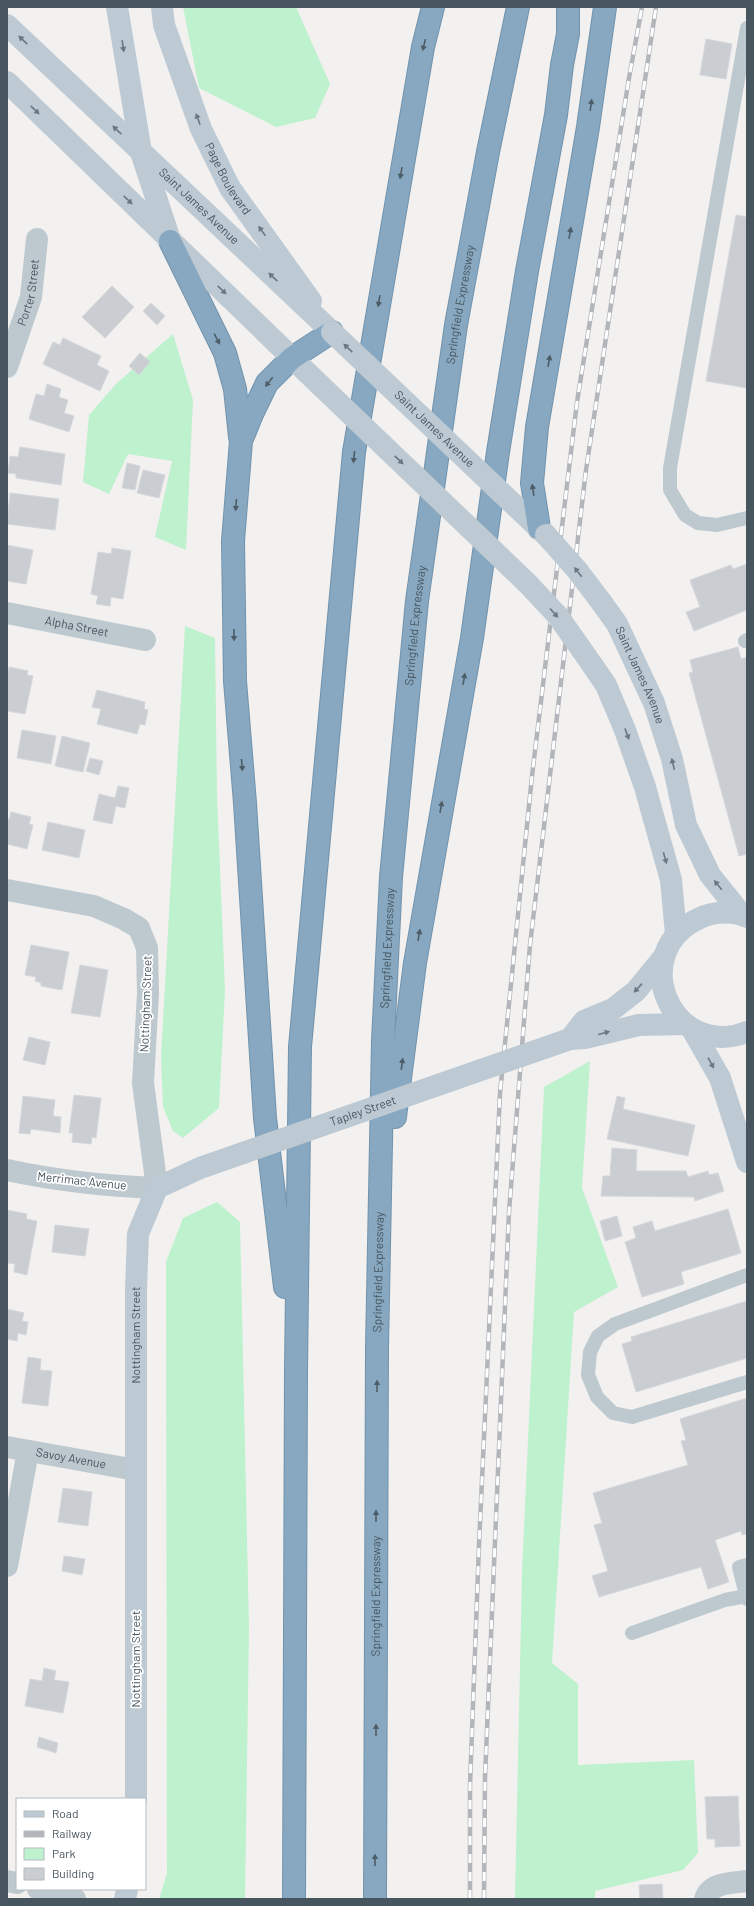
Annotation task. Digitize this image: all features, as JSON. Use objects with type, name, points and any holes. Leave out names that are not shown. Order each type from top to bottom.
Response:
[{"type":"highway","points":[[294,1899],[296,1370],[300,1047],[354,452],[422,55],[433,7]]},
{"type":"highway","name":"Springfield Expressway","points":[[375,1899],[377,1364],[383,1040],[391,877],[417,601],[456,324],[488,152],[518,7]]},
{"type":"highway","points":[[379,1241],[414,963],[472,638],[498,452],[526,271],[556,115],[562,65],[568,34],[568,7]]},
{"type":"highway","points":[[543,531],[532,483],[537,427],[587,134],[605,7]]},
{"type":"highway","points":[[170,241],[225,353],[235,389],[241,441],[233,541],[235,681],[245,803],[265,1118],[296,1370]]},
{"type":"highway","points":[[241,441],[267,383],[292,358],[332,332]]},
{"type":"main road","points":[[117,7],[141,152],[170,241]]},
{"type":"main road","name":"Page Boulevard","points":[[162,7],[164,25],[201,130],[230,188],[294,274],[332,332]]},
{"type":"main road","name":"Saint James Avenue","points":[[7,25],[543,531],[577,570],[617,624],[654,703],[672,759],[686,825],[710,875],[745,916]]},
{"type":"main road","points":[[7,82],[170,241],[528,584],[558,616],[606,685],[626,730],[645,787],[671,880],[676,934]]},
{"type":"main road","points":[[745,916],[724,912],[706,915],[690,922],[676,934],[668,945],[663,958],[661,973],[662,988],[667,1001],[675,1014],[689,1026],[708,1035],[726,1037],[747,1032]]},
{"type":"main road","points":[[570,1039],[584,1021],[613,1008],[636,991],[663,958]]},
{"type":"main road","name":"Tapley Street","points":[[157,1188],[200,1168],[570,1039],[585,1038],[639,1025],[689,1026]]},
{"type":"main road","points":[[689,1026],[720,1078],[747,1162]]},
{"type":"main road","name":"Nottingham Street","points":[[136,1798],[136,1290],[138,1234],[157,1188]]},
{"type":"street","name":"Porter Street","points":[[7,367],[31,297],[37,239]]},
{"type":"street","name":"Alpha Street","points":[[7,613],[145,640]]},
{"type":"street","name":"Nottingham Street","points":[[7,890],[94,906],[124,919],[139,928],[147,948],[148,993],[143,1083],[157,1188]]},
{"type":"street","name":"Merrimac Avenue","points":[[7,1170],[53,1180],[157,1188]]},
{"type":"street","name":"Savoy Avenue","points":[[7,1447],[136,1470]]},
{"type":"street","points":[[7,1566],[28,1451]]},
{"type":"street","points":[[705,1899],[707,1894],[720,1884],[747,1881]]},
{"type":"street","points":[[42,1890],[75,1899]]},
{"type":"lane","points":[[747,28],[670,468],[670,490],[684,515],[698,523],[717,525],[747,518]]},
{"type":"lane","points":[[747,1275],[614,1324],[598,1336],[590,1352],[588,1375],[597,1396],[613,1413],[632,1417],[747,1382]]},
{"type":"lane","points":[[632,1633],[725,1600],[747,1597],[739,1567],[747,1565]]},
{"type":"green space","points":[[183,7],[296,7],[330,84],[315,118],[276,127],[199,88]]},
{"type":"green space","points":[[173,334],[193,400],[186,550],[155,537],[172,461],[128,454],[109,494],[83,482],[89,415],[117,383]]},
{"type":"green space","points":[[185,626],[215,638],[217,796],[225,990],[219,1108],[183,1138],[173,1131],[163,1107],[161,1057]]},
{"type":"green space","points":[[590,1061],[582,1188],[618,1287],[574,1312],[552,1663],[578,1684],[578,1765],[694,1760],[698,1853],[683,1870],[595,1891],[595,1899],[515,1899],[522,1572],[544,1087]]},
{"type":"green space","points":[[217,1202],[240,1222],[249,1628],[245,1899],[159,1899],[167,1873],[166,1262],[183,1218]]},
{"type":"building","points":[[706,39],[732,44],[726,79],[700,75]]},
{"type":"building","points":[[736,215],[747,217],[747,388],[706,381]]},
{"type":"building","points":[[112,286],[134,307],[105,338],[82,317]]},
{"type":"building","points":[[151,303],[165,316],[157,325],[143,311]]},
{"type":"building","points":[[63,338],[101,356],[97,365],[109,371],[100,391],[43,364],[53,342],[60,345]]},
{"type":"building","points":[[140,353],[150,362],[139,375],[129,366]]},
{"type":"building","points":[[47,384],[61,389],[59,397],[68,400],[64,413],[74,416],[69,432],[29,419],[36,394],[44,396]]},
{"type":"building","points":[[20,447],[65,454],[61,485],[16,478],[16,474],[8,473],[10,456],[18,457]]},
{"type":"building","points":[[127,463],[140,466],[135,490],[122,488]]},
{"type":"building","points":[[143,470],[165,475],[159,498],[137,493]]},
{"type":"building","points":[[10,493],[59,499],[55,530],[7,524]]},
{"type":"building","points":[[7,545],[33,550],[26,584],[7,581]]},
{"type":"building","points":[[112,548],[131,551],[123,599],[111,597],[110,606],[96,604],[98,596],[91,594],[98,552],[111,554]]},
{"type":"building","points":[[747,564],[747,610],[694,631],[686,612],[700,607],[690,580],[731,565],[733,569]]},
{"type":"building","points":[[738,647],[741,659],[747,657],[747,854],[739,856],[689,673],[693,672],[690,660]]},
{"type":"building","points":[[9,667],[28,671],[27,675],[33,676],[25,714],[7,711],[7,670],[9,670]]},
{"type":"building","points":[[97,690],[145,702],[144,709],[148,710],[145,725],[140,724],[137,734],[97,724],[101,709],[92,707]]},
{"type":"building","points":[[22,730],[56,736],[51,764],[17,758]]},
{"type":"building","points":[[62,736],[90,743],[83,772],[55,766]]},
{"type":"building","points":[[90,758],[103,761],[99,775],[86,771]]},
{"type":"building","points":[[118,786],[129,788],[125,808],[116,806],[112,824],[93,820],[99,794],[115,798]]},
{"type":"building","points":[[11,812],[31,817],[29,824],[33,825],[27,849],[7,844],[7,819],[9,820]]},
{"type":"building","points":[[48,822],[85,830],[79,858],[42,850]]},
{"type":"building","points":[[31,945],[69,952],[62,990],[41,986],[41,983],[35,981],[36,977],[25,975]]},
{"type":"building","points":[[80,965],[108,970],[100,1017],[71,1013]]},
{"type":"building","points":[[29,1037],[50,1042],[45,1065],[23,1060]]},
{"type":"building","points":[[74,1095],[101,1098],[96,1138],[92,1137],[91,1144],[72,1142],[73,1133],[69,1133]]},
{"type":"building","points":[[23,1096],[55,1100],[53,1116],[61,1117],[60,1133],[31,1129],[30,1134],[19,1133]]},
{"type":"building","points":[[617,1096],[625,1098],[623,1109],[695,1125],[688,1156],[607,1139]]},
{"type":"building","points":[[612,1148],[637,1150],[636,1171],[686,1171],[688,1177],[708,1171],[709,1175],[718,1173],[724,1191],[695,1201],[694,1197],[601,1196],[603,1176],[610,1176]]},
{"type":"building","points":[[728,1209],[741,1253],[681,1272],[684,1284],[642,1297],[625,1242],[636,1238],[633,1227],[652,1221],[655,1231]]},
{"type":"building","points":[[7,1210],[27,1214],[26,1219],[37,1221],[27,1275],[14,1272],[15,1264],[7,1263]]},
{"type":"building","points":[[617,1216],[622,1236],[605,1241],[600,1221]]},
{"type":"building","points":[[55,1225],[89,1229],[85,1256],[52,1252]]},
{"type":"building","points":[[747,1301],[747,1358],[636,1392],[622,1344],[632,1341],[631,1337]]},
{"type":"building","points":[[7,1309],[24,1313],[22,1321],[28,1322],[26,1335],[18,1333],[17,1341],[7,1339]]},
{"type":"building","points":[[28,1357],[41,1359],[40,1370],[52,1371],[48,1406],[22,1403]]},
{"type":"building","points":[[747,1398],[747,1534],[742,1535],[741,1531],[715,1540],[729,1582],[708,1589],[701,1567],[599,1597],[592,1576],[608,1571],[594,1525],[602,1523],[593,1493],[688,1465],[681,1441],[686,1440],[680,1419]]},
{"type":"building","points":[[63,1488],[92,1492],[88,1526],[58,1522]]},
{"type":"building","points":[[64,1556],[85,1559],[82,1575],[62,1571]]},
{"type":"building","points":[[44,1668],[56,1671],[54,1680],[69,1682],[63,1713],[25,1706],[30,1679],[42,1681]]},
{"type":"building","points":[[39,1737],[58,1743],[56,1753],[37,1747]]},
{"type":"building","points":[[738,1796],[740,1846],[715,1847],[715,1839],[707,1839],[705,1797]]},
{"type":"building","points":[[662,1884],[663,1899],[640,1899],[639,1885]]},
{"type":"railway","points":[[470,1899],[470,1785],[479,1545],[500,1093],[532,776],[577,402],[629,78],[642,7]]},
{"type":"railway","points":[[484,1899],[485,1777],[509,1212],[530,945],[586,470],[656,7]]}]
